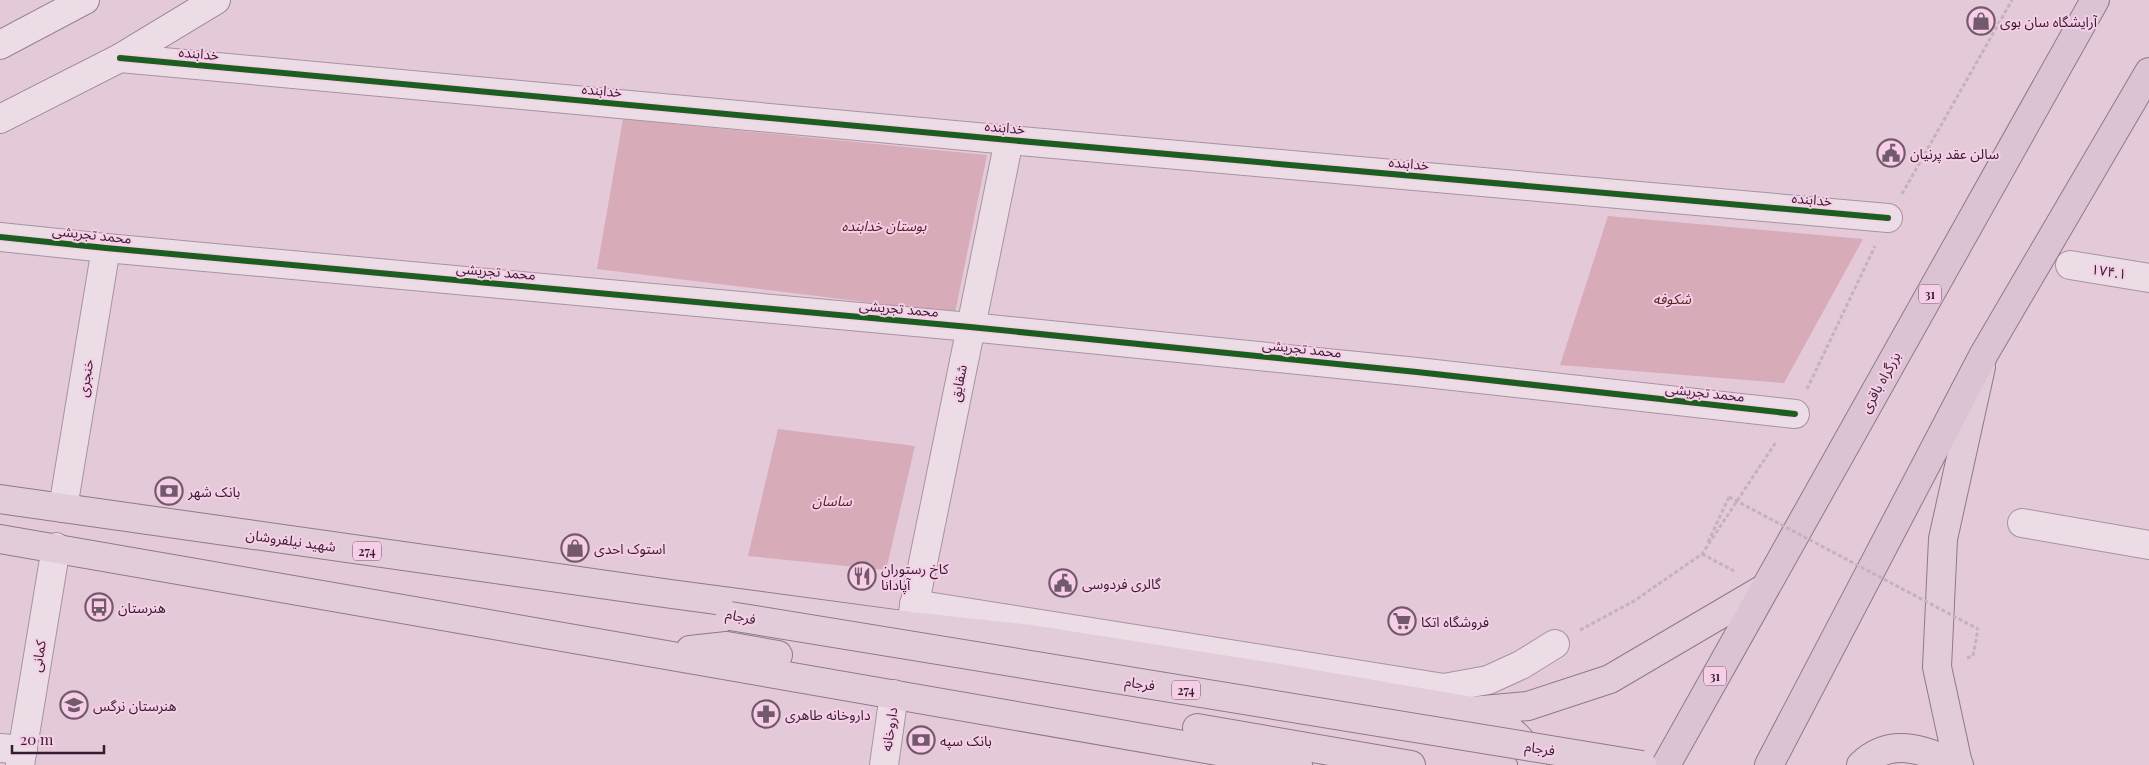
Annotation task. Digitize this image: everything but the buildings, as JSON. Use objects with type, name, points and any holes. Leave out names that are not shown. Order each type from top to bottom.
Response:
[{"type":"highway","name":"بزرگراه باقری","points":[[1666,765],[2095,0]]},
{"type":"highway","points":[[1769,765],[1984,354],[2149,72]]},
{"type":"main road","points":[[1958,765],[1937,667],[1943,539],[1984,354]]},
{"type":"main road","name":"شهید نیلفروشان","points":[[0,499],[670,594]]},
{"type":"main road","points":[[0,539],[56,547],[656,654],[1298,765]]},
{"type":"main road","points":[[1472,711],[1528,706],[1610,679],[1765,588]]},
{"type":"main road","points":[[670,594],[912,615],[1032,639],[1286,679],[1472,711],[1502,724],[1520,738],[1533,760],[1532,765]]},
{"type":"main road","name":"فرجام","points":[[670,594],[730,616],[1642,765]]},
{"type":"main road","points":[[656,654],[727,646],[1412,765]]},
{"type":"main road","points":[[1861,765],[1889,747],[1920,749],[1958,765]]},
{"type":"street","points":[[0,45],[85,0]]},
{"type":"street","points":[[0,119],[120,58],[216,0]]},
{"type":"street","name":"خدابنده","points":[[120,58],[1009,140],[1888,218]]},
{"type":"street","name":"شقایق","points":[[912,615],[1009,140]]},
{"type":"street","name":"محمد تجریشی","points":[[0,237],[970,327],[1426,373],[1794,414]]},
{"type":"street","name":"خنجری","points":[[63,508],[106,248]]},
{"type":"street","name":"۱۷۴.۱","points":[[2070,265],[2149,278]]},
{"type":"street","points":[[2022,523],[2149,545]]},
{"type":"street","name":"کمانی","points":[[14,754],[56,547]]},
{"type":"street","points":[[912,615],[1444,688],[1488,680],[1521,665],[1555,644]]},
{"type":"street","name":"داروخانه","points":[[884,765],[894,694]]},
{"type":"path","points":[[1555,644],[1634,601],[1702,554],[1794,414]]},
{"type":"path","points":[[1702,554],[1729,497],[1978,628],[1973,656]]},
{"type":"green space","name":"بوستان خدابنده","points":[[623,119],[987,155],[955,313],[597,269]]},
{"type":"green space","name":"شکوفه","points":[[1608,216],[1863,239],[1784,383],[1560,365]]},
{"type":"green space","name":"ساسان","points":[[778,429],[915,446],[886,570],[748,556]]},
{"type":"cycle path","points":[[120,58],[1009,140],[1888,218]]},
{"type":"cycle path","points":[[0,237],[970,327],[1417,372],[1795,414]]},
{"type":"place","name":"آرایشگاه سان بوی","points":[[1981,21]]},
{"type":"place","name":"سالن عقد پرنیان","points":[[1891,153]]},
{"type":"place","name":"بانک شهر","points":[[169,491]]},
{"type":"place","name":"استوک احدی","points":[[575,548]]},
{"type":"place","name":"کاخ رستوران آپادانا","points":[[862,576]]},
{"type":"place","name":"گالری فردوسی","points":[[1063,583]]},
{"type":"place","name":"هنرستان","points":[[99,607]]},
{"type":"place","name":"فروشگاه اتکا","points":[[1402,621]]},
{"type":"place","name":"هنرستان نرگس","points":[[74,705]]},
{"type":"place","name":"داروخانه طاهری","points":[[766,714]]},
{"type":"place","name":"بانک سپه","points":[[921,740]]}]
